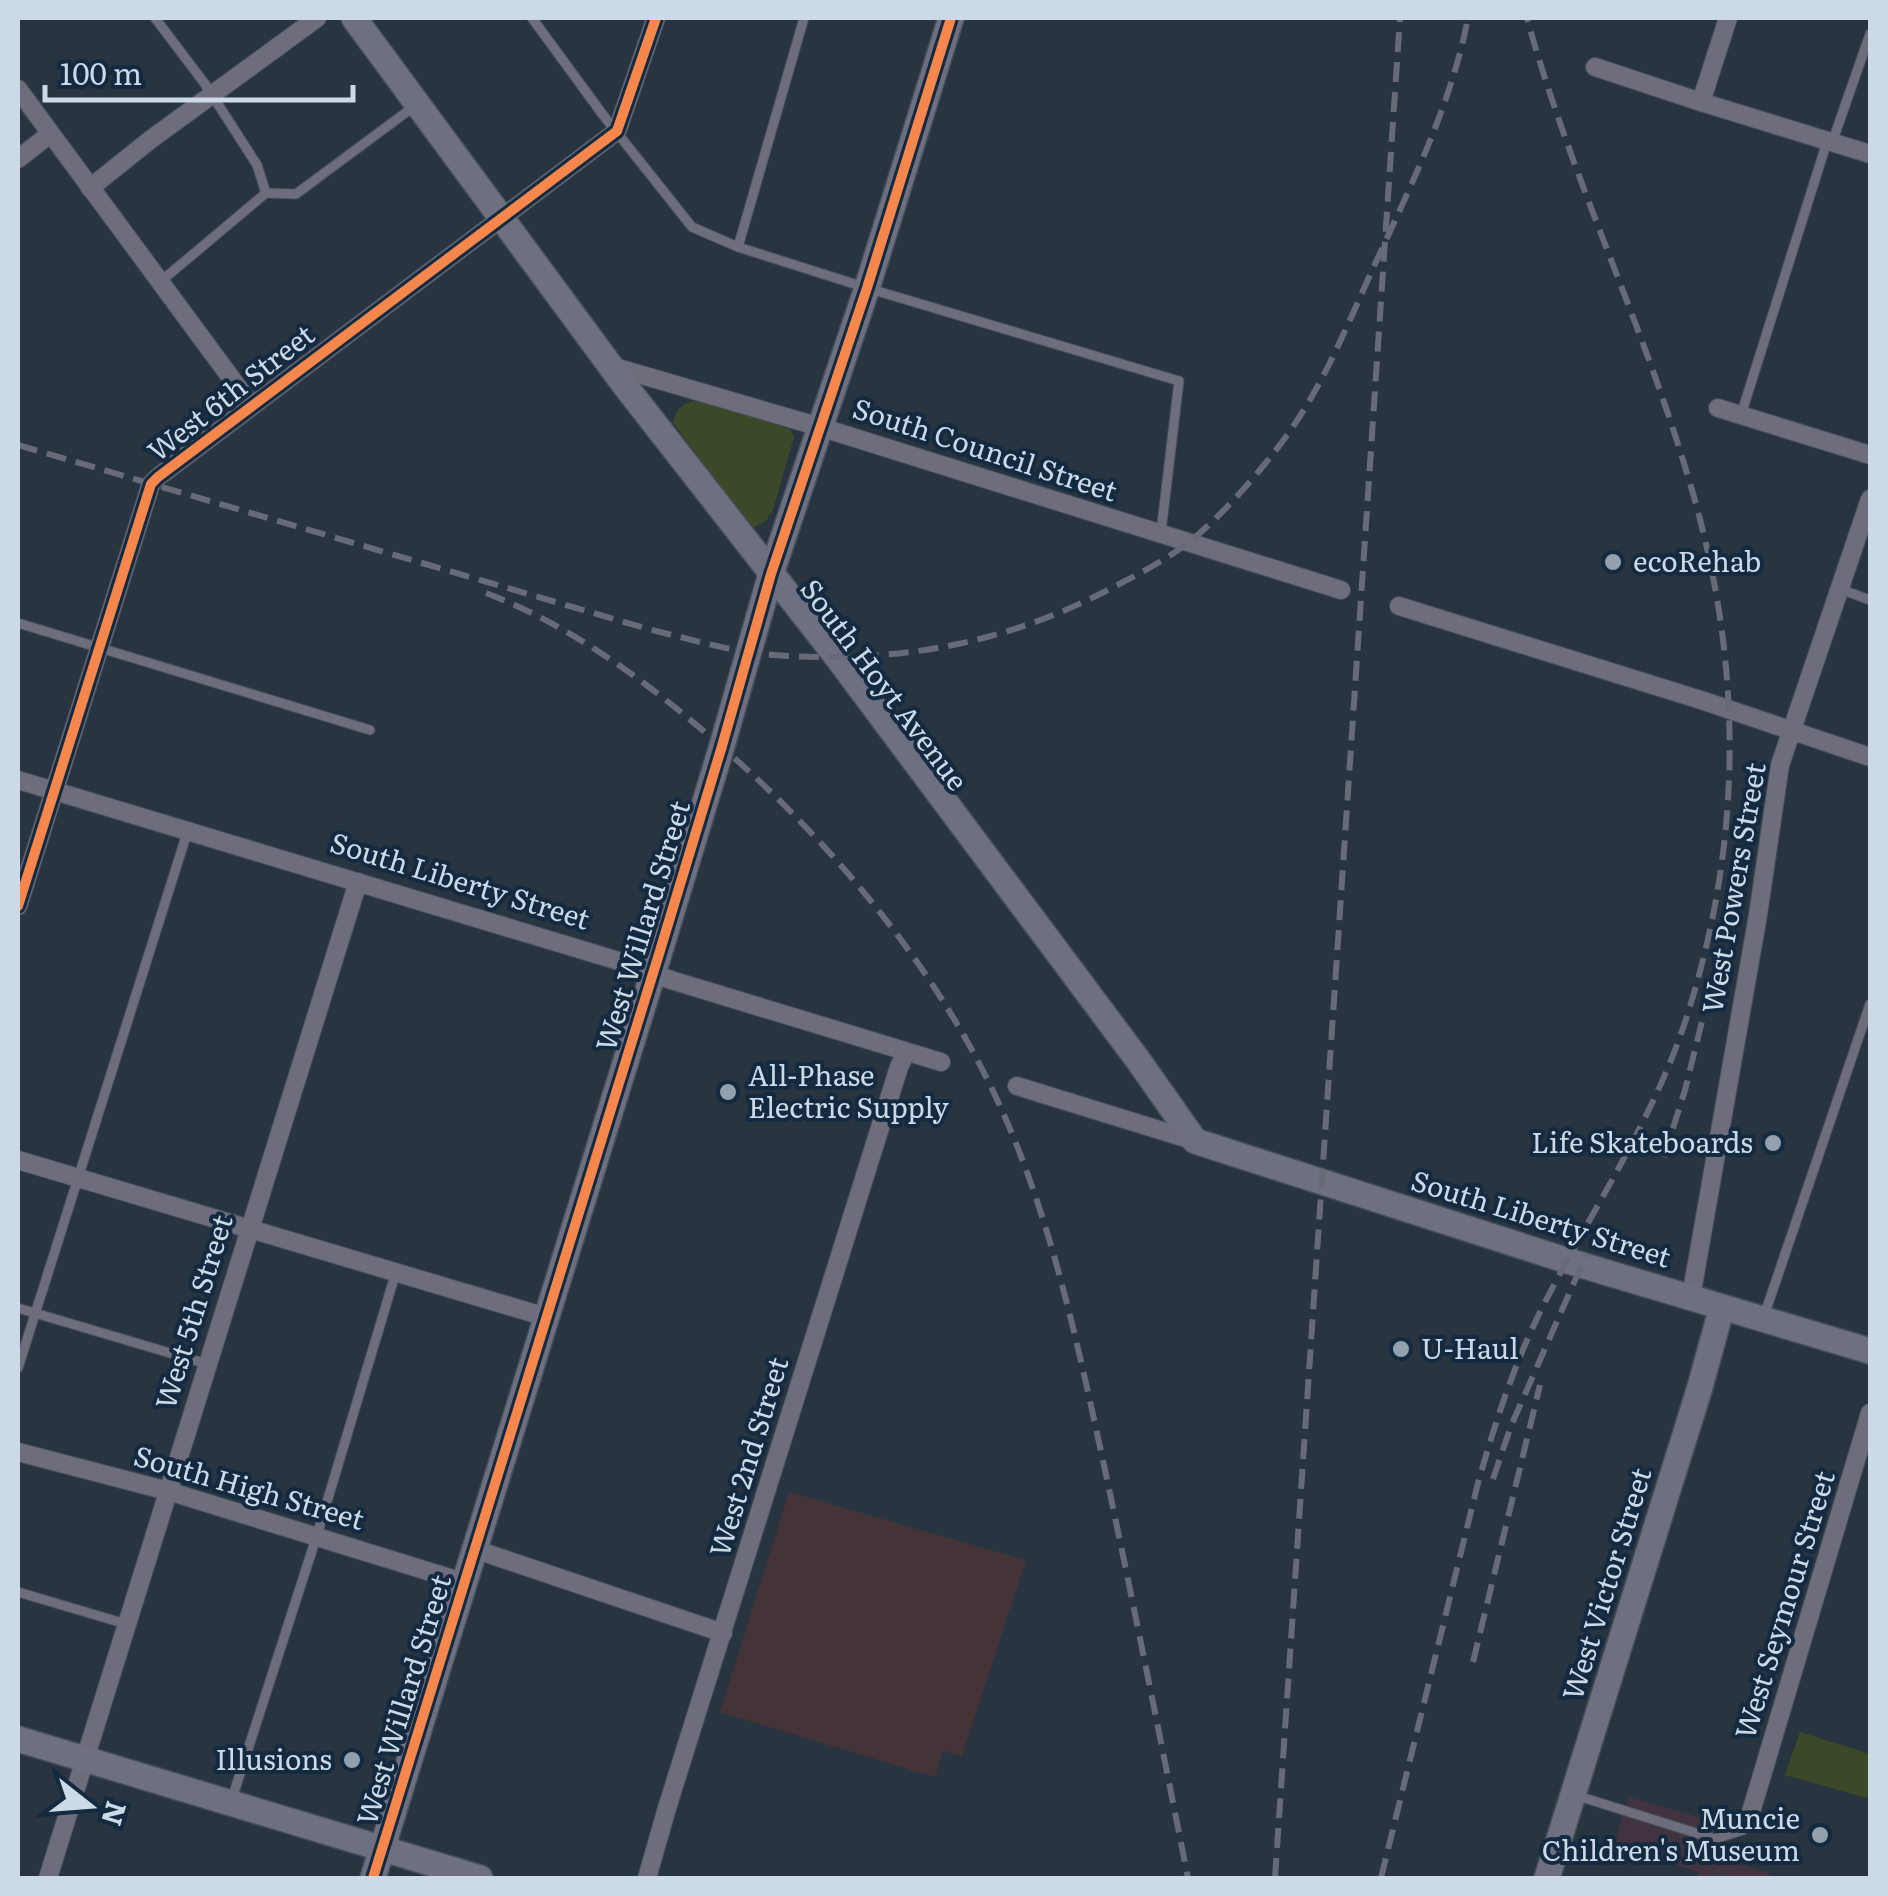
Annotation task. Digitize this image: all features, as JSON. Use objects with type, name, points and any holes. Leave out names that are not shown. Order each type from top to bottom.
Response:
[{"type":"main road","name":"South Hoyt Avenue","points":[[354,18],[611,366],[861,689],[1195,1141]]},
{"type":"main road","name":"West Willard Street","points":[[373,1878],[722,746],[771,574],[952,18]]},
{"type":"main road","name":"South Liberty Street","points":[[1195,1141],[1870,1351]]},
{"type":"main road","name":"West Victor Street","points":[[1547,1878],[1722,1307]]},
{"type":"main road","points":[[18,1740],[480,1878]]},
{"type":"street","points":[[90,188],[317,18]]},
{"type":"street","points":[[503,218],[617,132],[656,18]]},
{"type":"street","points":[[1700,102],[1728,18]]},
{"type":"street","points":[[1595,67],[1870,154]]},
{"type":"street","points":[[18,89],[251,405]]},
{"type":"street","points":[[18,160],[50,134]]},
{"type":"street","name":"West 6th Street","points":[[18,906],[151,484],[503,218]]},
{"type":"street","name":"South Council Street","points":[[611,366],[1341,590]]},
{"type":"street","points":[[1718,408],[1870,456]]},
{"type":"street","name":"West Powers Street","points":[[1691,1297],[1758,916],[1780,766],[1870,499]]},
{"type":"street","points":[[1399,606],[1870,757]]},
{"type":"street","name":"South Liberty Street","points":[[18,780],[941,1062]]},
{"type":"street","name":"West 5th Street","points":[[48,1878],[358,882]]},
{"type":"street","name":"West 2nd Street","points":[[647,1878],[842,1245],[906,1052]]},
{"type":"street","points":[[1017,1086],[1195,1141]]},
{"type":"street","points":[[18,1160],[546,1317]]},
{"type":"street","name":"West Seymour Street","points":[[1751,1812],[1870,1413]]},
{"type":"street","name":"South High Street","points":[[18,1452],[168,1490],[464,1582]]},
{"type":"street","points":[[474,1549],[723,1632]]},
{"type":"lane","points":[[155,18],[205,84],[257,164],[266,193]]},
{"type":"lane","points":[[532,18],[692,227],[738,247],[867,288],[1179,381],[1160,535]]},
{"type":"lane","points":[[738,247],[804,18]]},
{"type":"lane","points":[[1740,415],[1824,148],[1832,142],[1870,34]]},
{"type":"lane","points":[[160,282],[266,193],[296,194],[418,104]]},
{"type":"lane","points":[[1840,589],[1870,600]]},
{"type":"lane","points":[[18,624],[370,730]]},
{"type":"lane","points":[[18,1368],[188,830]]},
{"type":"lane","points":[[1763,1319],[1870,1004]]},
{"type":"lane","points":[[230,1804],[396,1272]]},
{"type":"lane","points":[[18,1308],[207,1364]]},
{"type":"lane","points":[[18,1592],[126,1624]]},
{"type":"lane","points":[[1572,1794],[1716,1839],[1742,1830],[1751,1812]]},
{"type":"shaded area","points":[[789,1492],[1026,1560],[962,1756],[943,1751],[935,1777],[720,1712]]},
{"type":"shaded area","points":[[1629,1797],[1716,1822],[1706,1853],[1771,1874],[1769,1878],[1697,1878],[1698,1872],[1613,1847]]},
{"type":"green space","points":[[699,401],[790,429],[794,437],[773,510],[766,521],[754,527],[745,522],[673,422],[682,406]]},
{"type":"green space","points":[[1800,1732],[1870,1754],[1870,1799],[1785,1775]]},
{"type":"railway","points":[[1275,1878],[1400,18]]},
{"type":"railway","points":[[18,445],[648,629],[726,648],[774,655],[866,656],[954,645],[997,634],[1081,603],[1172,554],[1214,520],[1275,451],[1323,375],[1416,174],[1452,82],[1468,18]]},
{"type":"railway","points":[[1381,1878],[1498,1416],[1542,1308],[1640,1129],[1673,1054],[1706,949],[1727,815],[1727,681],[1707,547],[1671,422],[1564,134],[1527,18]]},
{"type":"railway","points":[[486,593],[556,626],[621,667],[683,714],[775,796],[839,863],[898,935],[973,1052],[998,1101],[1038,1203],[1068,1309],[1116,1521],[1188,1878]]},
{"type":"railway","points":[[1664,1157],[1713,977]]},
{"type":"railway","points":[[1493,1479],[1511,1426],[1587,1253]]},
{"type":"railway","points":[[1473,1662],[1540,1385]]},
{"type":"cycle path","points":[[18,906],[151,484],[617,131],[656,18]]},
{"type":"cycle path","points":[[373,1878],[659,954],[771,574],[867,288],[951,18]]},
{"type":"place","name":"ecoRehab","points":[[1613,562]]},
{"type":"place","name":"All-Phase Electric Supply","points":[[728,1092]]},
{"type":"place","name":"Life Skateboards","points":[[1773,1143]]},
{"type":"place","name":"U-Haul","points":[[1401,1349]]},
{"type":"place","name":"Illusions","points":[[352,1760]]},
{"type":"place","name":"Muncie Children's Museum","points":[[1820,1835]]}]
